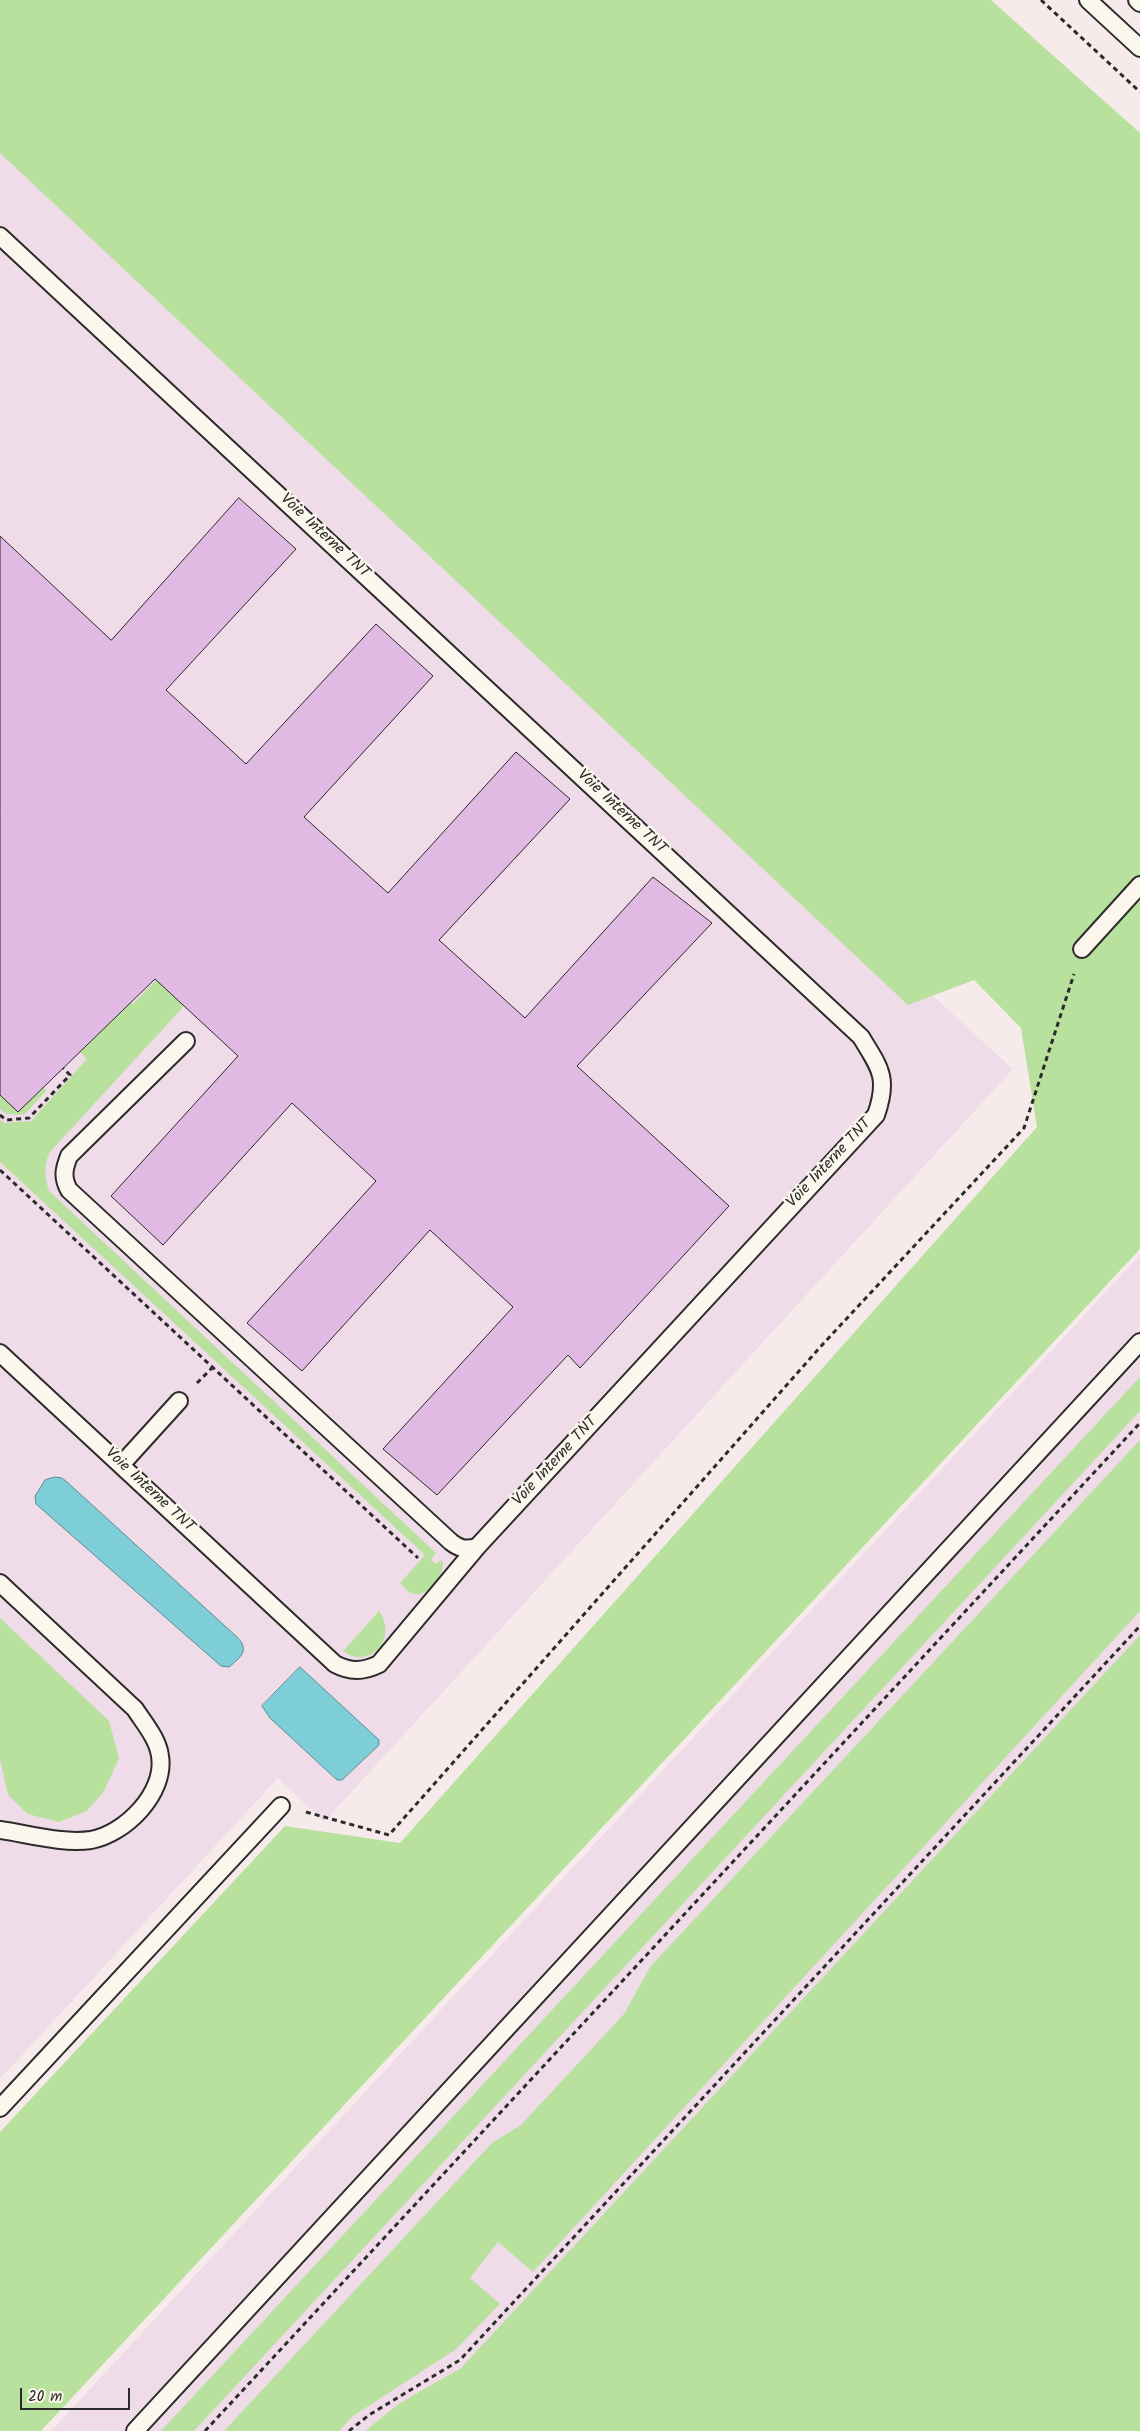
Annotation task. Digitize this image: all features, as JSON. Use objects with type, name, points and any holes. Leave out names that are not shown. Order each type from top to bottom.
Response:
[{"type":"lane","points":[[1088,0],[1140,48]]},
{"type":"lane","points":[[1136,0],[1140,3]]},
{"type":"lane","name":"Voie Interne TNT","points":[[0,236],[861,1037],[877,1063],[883,1080],[882,1097],[876,1115],[477,1547],[380,1664],[369,1669],[357,1671],[344,1669],[334,1664],[0,1354]]},
{"type":"lane","points":[[1082,949],[1140,885]]},
{"type":"lane","points":[[186,1041],[69,1156],[64,1167],[64,1182],[69,1190],[450,1542],[459,1548],[467,1550],[477,1547]]},
{"type":"lane","points":[[135,2431],[1140,1342]]},
{"type":"lane","points":[[121,1465],[179,1401]]},
{"type":"lane","points":[[0,1583],[134,1709],[150,1732],[160,1756],[158,1780],[145,1804],[121,1828],[91,1840],[65,1840],[0,1830]]},
{"type":"lane","points":[[0,2108],[281,1806]]},
{"type":"path","points":[[1040,0],[1140,92]]},
{"type":"path","points":[[281,1806],[389,1835],[823,1344],[1024,1128],[1082,949]]},
{"type":"path","points":[[0,1114],[6,1120],[28,1118],[70,1075],[63,1068]]},
{"type":"path","points":[[0,1170],[418,1558]]},
{"type":"path","points":[[205,2431],[1140,1423]]},
{"type":"path","points":[[349,2431],[369,2415],[460,2360],[1140,1626]]},
{"type":"shaded area","points":[[0,144],[1013,1069],[324,1822],[278,1778],[0,2079]]},
{"type":"shaded area","points":[[1140,1255],[1140,2431],[51,2431],[541,1902]]},
{"type":"green space","points":[[0,0],[991,0],[1140,133],[1140,1249],[41,2431],[0,2431],[0,2132],[285,1826],[400,1843],[1037,1127],[1021,1028],[974,980],[908,1005],[0,153]]},
{"type":"green space","points":[[156,980],[184,1006],[50,1152],[45,1172],[49,1191],[436,1553],[431,1560],[436,1564],[442,1560],[442,1571],[436,1582],[421,1594],[411,1593],[400,1583],[425,1555],[0,1162],[0,1119],[4,1123],[31,1121],[87,1059],[80,1052],[131,1002],[133,1004]]},
{"type":"green space","points":[[43,1087],[46,1091],[24,1115],[6,1114],[0,1109],[0,1095],[18,1112]]},
{"type":"green space","points":[[1140,1377],[1140,1411],[194,2431],[161,2431]]},
{"type":"green space","points":[[1140,1440],[1140,1611],[533,2272],[498,2242],[470,2278],[500,2304],[455,2350],[353,2416],[339,2431],[224,2431],[492,2143],[521,2125],[624,2014],[650,1967]]},
{"type":"green space","points":[[379,1611],[384,1621],[385,1631],[383,1641],[378,1649],[362,1657],[353,1656],[343,1651]]},
{"type":"green space","points":[[0,1618],[109,1721],[119,1758],[104,1791],[87,1811],[59,1822],[28,1814],[8,1795],[0,1759]]},
{"type":"green space","points":[[1140,1635],[1140,2431],[365,2431],[400,2403],[461,2368]]},
{"type":"water","points":[[55,1477],[62,1478],[67,1482],[237,1637],[243,1646],[240,1657],[229,1667],[221,1666],[36,1504],[35,1496],[45,1480]]},
{"type":"water","points":[[300,1667],[379,1740],[379,1745],[342,1780],[337,1780],[270,1718],[262,1706]]},
{"type":"building","points":[[239,498],[296,549],[166,690],[246,764],[376,624],[433,676],[304,817],[388,893],[516,752],[570,799],[439,940],[525,1018],[653,877],[712,923],[577,1066],[729,1206],[580,1368],[568,1355],[437,1495],[383,1449],[513,1307],[430,1230],[302,1371],[247,1323],[376,1181],[292,1103],[163,1245],[111,1196],[238,1056],[155,979],[18,1112],[0,1095],[0,536],[111,640]]}]
